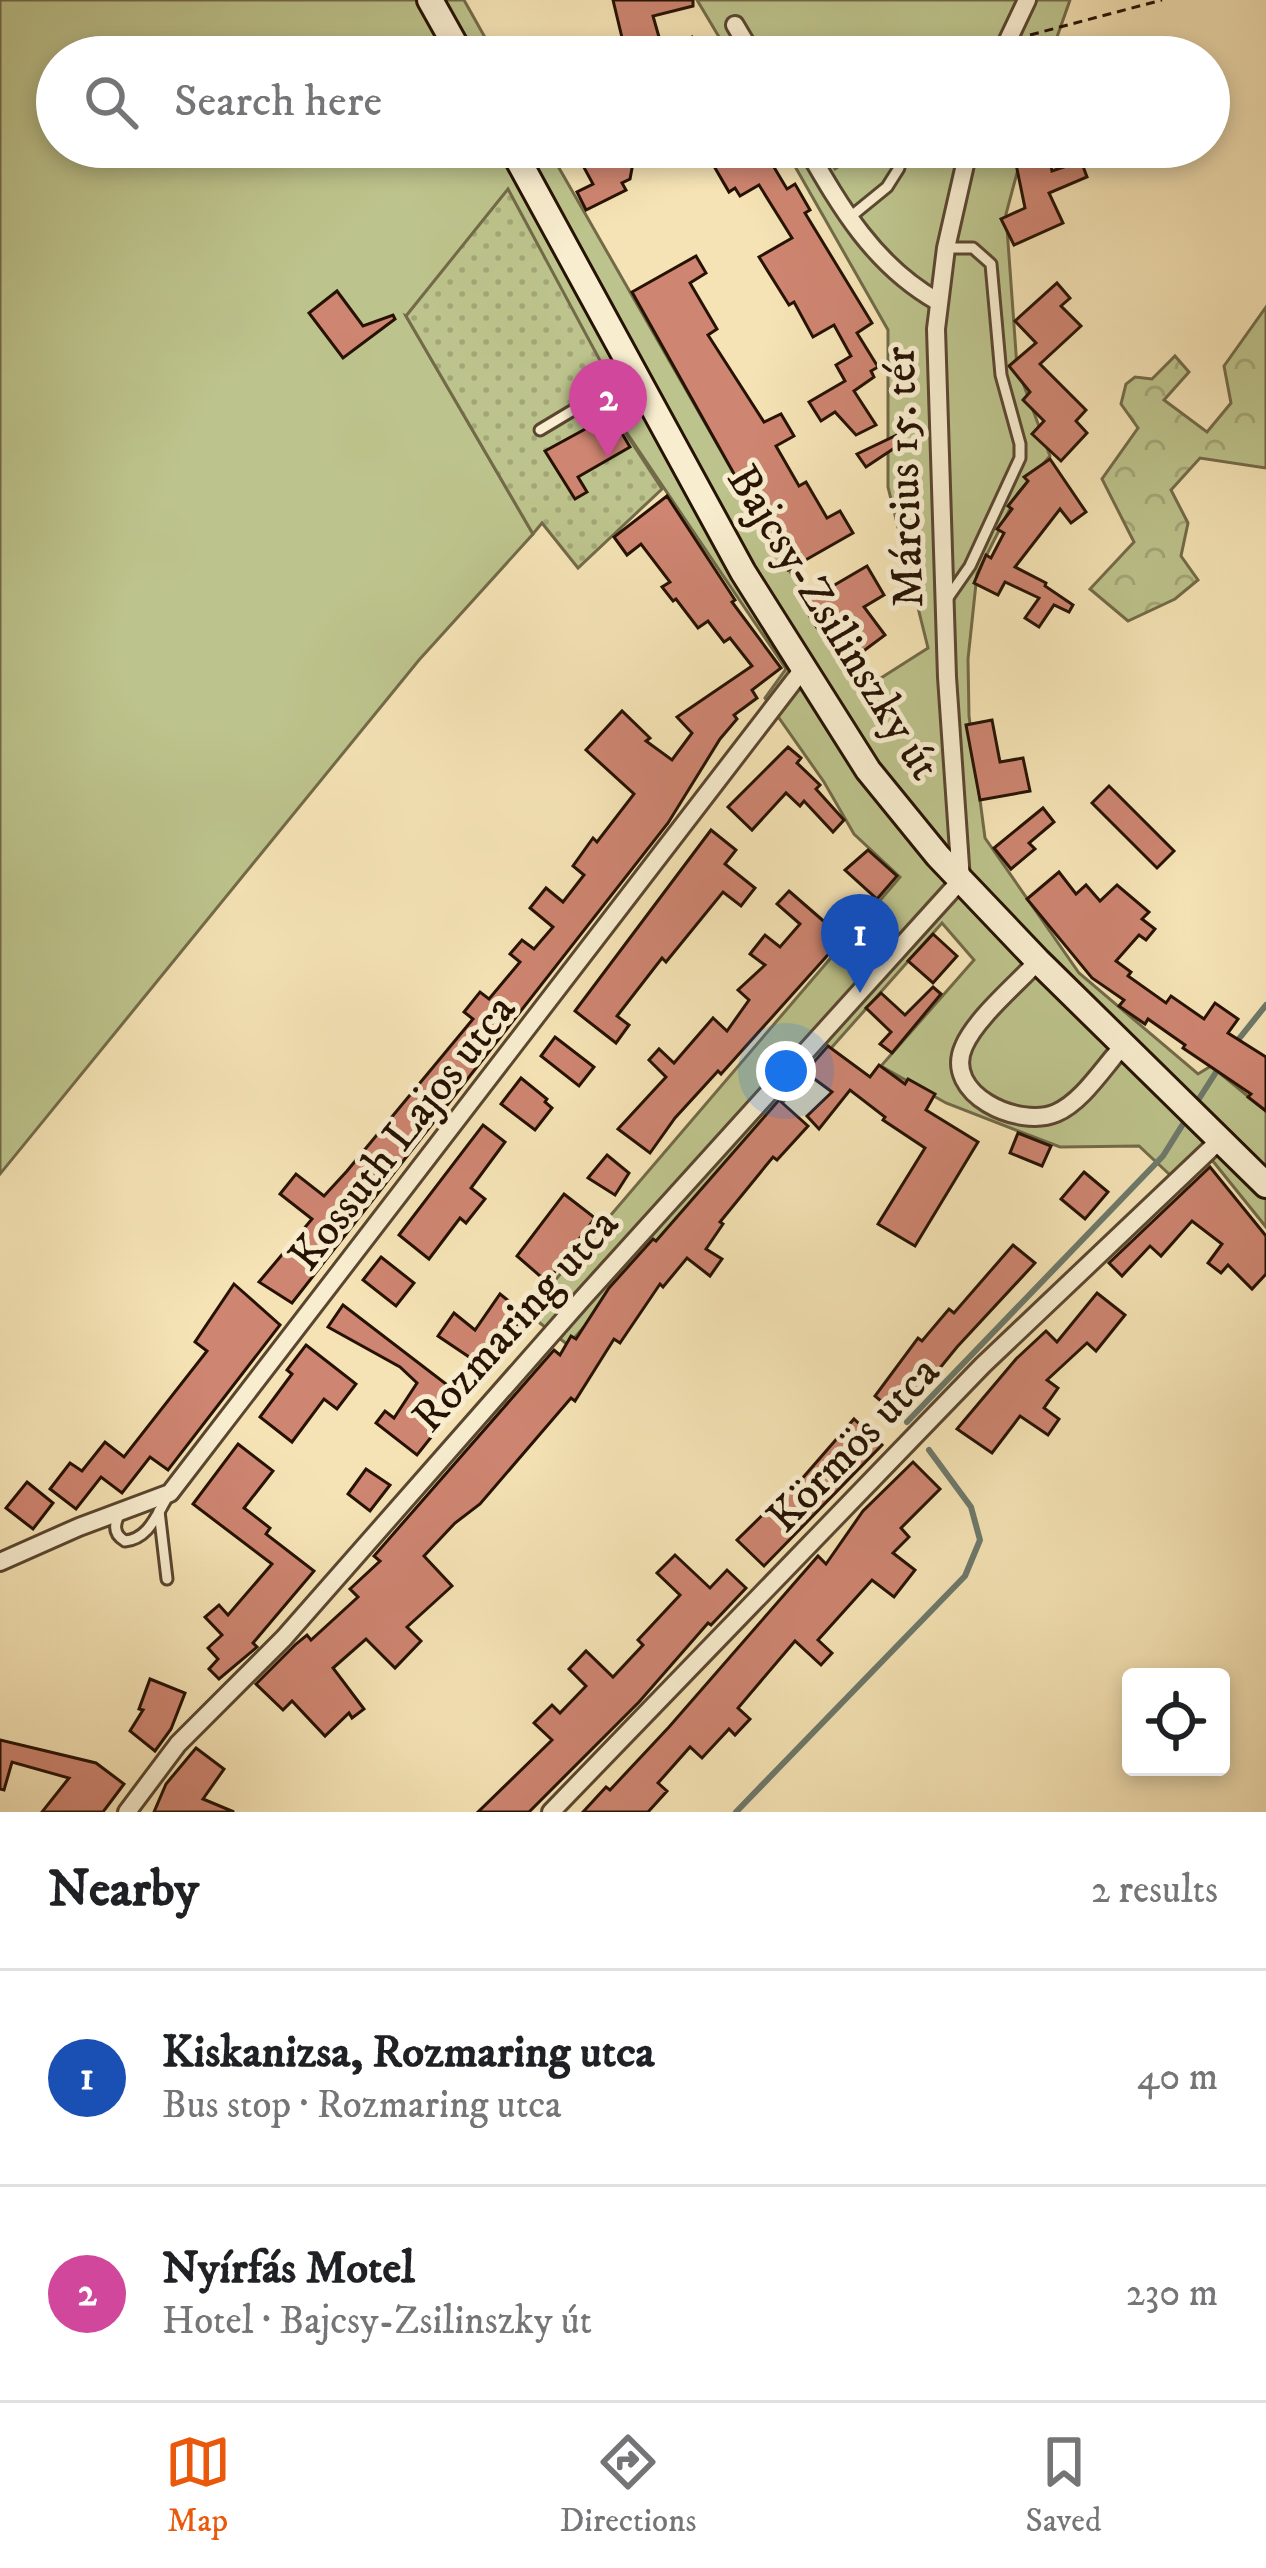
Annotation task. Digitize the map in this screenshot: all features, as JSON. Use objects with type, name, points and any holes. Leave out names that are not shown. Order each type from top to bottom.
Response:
[{"type":"main road","points":[[430,0],[450,36]]},
{"type":"main road","name":"Bajcsy-Zsilinszky út","points":[[522,168],[743,572],[868,770],[1038,961],[1266,1185]]},
{"type":"street","points":[[1010,36],[1028,0]]},
{"type":"street","points":[[735,25],[742,36]]},
{"type":"street","points":[[818,168],[848,219],[900,279],[937,301]]},
{"type":"street","name":"Március 15. tér","points":[[962,880],[945,602],[937,301],[964,168]]},
{"type":"street","name":"Kossuth Lajos utca","points":[[170,1493],[803,669]]},
{"type":"street","name":"Rozmaring utca","points":[[127,1812],[178,1744],[284,1638],[962,880]]},
{"type":"street","points":[[1038,961],[962,1048],[962,1071],[970,1090],[989,1104],[1022,1117],[1045,1118],[1073,1102],[1122,1047]]},
{"type":"street","name":"Körmös utca","points":[[551,1812],[955,1393],[1221,1139]]},
{"type":"street","points":[[0,1562],[170,1493]]},
{"type":"lane","points":[[848,219],[887,187],[898,168]]},
{"type":"lane","points":[[945,602],[970,566],[1020,451],[1001,375],[991,264],[973,248],[946,248]]},
{"type":"lane","points":[[540,430],[634,373]]},
{"type":"lane","points":[[120,1512],[115,1524],[118,1535],[133,1541],[149,1528],[170,1493]]},
{"type":"lane","points":[[159,1511],[167,1579]]},
{"type":"path","points":[[1045,36],[1162,0]]},
{"type":"green space","points":[[0,0],[464,0],[484,36],[36,36],[36,168],[559,168],[859,692],[928,648],[888,487],[888,330],[796,168],[1018,168],[1006,214],[1017,367],[1050,456],[1018,493],[977,574],[968,659],[969,716],[985,838],[1079,973],[1198,1074],[1211,1066],[1266,1111],[1266,1227],[1212,1160],[1183,1187],[1139,1146],[1060,1147],[946,1103],[881,1066],[974,960],[942,923],[568,1345],[527,1313],[900,877],[854,834],[765,698],[786,669],[608,405],[406,316],[533,534],[419,660],[0,1174]]},
{"type":"green space","points":[[697,0],[1070,0],[1057,36],[718,36]]},
{"type":"green space","points":[[508,189],[618,394],[608,406],[662,489],[578,568],[542,523],[533,534],[406,316]]},
{"type":"green space","points":[[1266,307],[1266,468],[1200,458],[1171,490],[1188,523],[1181,556],[1198,580],[1175,599],[1128,621],[1090,589],[1134,542],[1102,479],[1138,428],[1121,404],[1126,384],[1135,377],[1152,379],[1175,356],[1189,372],[1164,400],[1207,432],[1231,403],[1224,366]]},
{"type":"building","points":[[613,0],[693,0],[693,6],[653,16],[659,36],[622,36]]},
{"type":"building","points":[[584,168],[632,168],[630,179],[622,183],[626,190],[586,210],[577,192],[593,184]]},
{"type":"building","points":[[715,168],[774,168],[787,189],[795,184],[810,210],[805,213],[872,323],[857,333],[878,367],[871,371],[874,377],[854,391],[876,425],[856,435],[835,412],[821,421],[809,402],[845,381],[836,365],[851,356],[834,325],[813,337],[794,302],[789,305],[759,257],[792,238],[759,185],[740,196],[735,188],[729,192]]},
{"type":"building","points":[[1017,168],[1084,168],[1087,177],[1049,193],[1063,223],[1014,245],[1001,219],[1025,208]]},
{"type":"building","points":[[696,256],[706,273],[690,283],[717,329],[708,335],[764,422],[781,414],[794,436],[776,446],[799,486],[806,482],[827,518],[840,511],[853,533],[788,570],[632,292]]},
{"type":"building","points":[[1057,283],[1070,298],[1061,306],[1081,326],[1040,364],[1086,410],[1076,421],[1087,433],[1061,461],[1032,434],[1044,421],[1023,400],[1030,392],[1009,366],[1036,343],[1015,321]]},
{"type":"building","points":[[337,291],[363,326],[393,315],[395,319],[343,358],[309,313]]},
{"type":"building","points":[[611,415],[630,447],[578,477],[587,492],[575,499],[545,451]]},
{"type":"building","points":[[897,435],[902,443],[866,467],[857,454]]},
{"type":"building","points":[[1050,459],[1086,512],[1071,523],[1060,509],[1015,567],[1046,583],[1073,605],[1069,612],[1054,605],[1039,627],[1025,618],[1039,598],[1005,582],[998,595],[974,583],[986,555],[991,558],[1004,533],[997,529],[1028,481],[1024,477]]},
{"type":"building","points":[[667,496],[735,600],[732,602],[781,668],[752,690],[757,698],[734,715],[737,719],[668,823],[292,1303],[259,1282],[312,1219],[280,1194],[296,1174],[324,1196],[347,1171],[473,1019],[464,1012],[480,992],[489,999],[520,962],[510,954],[522,940],[534,949],[553,927],[530,908],[546,888],[563,902],[584,875],[573,866],[634,794],[586,750],[622,711],[650,738],[646,741],[672,760],[692,733],[677,717],[752,666],[730,638],[724,642],[708,621],[698,628],[673,601],[662,587],[670,582],[641,544],[627,555],[614,537]]},
{"type":"building","points":[[867,566],[884,595],[864,607],[885,635],[842,667],[802,604]]},
{"type":"building","points":[[992,720],[1000,762],[1023,758],[1030,791],[980,800],[966,725]]},
{"type":"building","points":[[788,747],[801,758],[797,763],[820,785],[816,789],[844,820],[833,832],[804,801],[800,806],[786,793],[752,830],[728,807]]},
{"type":"building","points":[[1109,786],[1174,851],[1157,868],[1092,803]]},
{"type":"building","points":[[1043,808],[1054,822],[1029,843],[1035,849],[1011,869],[994,848]]},
{"type":"building","points":[[711,830],[736,850],[725,864],[755,888],[741,906],[723,892],[666,962],[662,958],[617,1016],[629,1025],[616,1043],[575,1011]]},
{"type":"building","points":[[868,850],[897,876],[877,899],[845,870]]},
{"type":"building","points":[[1059,872],[1076,894],[1086,885],[1100,901],[1117,885],[1149,912],[1142,919],[1155,929],[1146,940],[1139,935],[1116,961],[1131,972],[1128,976],[1166,1003],[1171,996],[1204,1019],[1215,1003],[1238,1019],[1228,1033],[1266,1057],[1266,1111],[1248,1097],[1251,1094],[1183,1048],[1185,1045],[1119,1006],[1124,1000],[1092,978],[1027,899]]},
{"type":"building","points":[[789,891],[843,938],[721,1074],[718,1071],[675,1118],[650,1153],[618,1129],[666,1077],[649,1060],[659,1049],[674,1063],[713,1018],[727,1031],[749,1000],[738,990],[765,965],[750,954],[765,935],[780,947],[800,924],[777,904]]},
{"type":"building","points":[[933,934],[957,956],[933,983],[908,961]]},
{"type":"building","points":[[933,987],[941,994],[892,1053],[880,1044],[891,1032],[866,1008],[881,993],[905,1015]]},
{"type":"building","points":[[555,1037],[594,1067],[579,1086],[541,1056]]},
{"type":"building","points":[[828,1046],[870,1077],[879,1065],[905,1084],[908,1079],[935,1094],[926,1110],[978,1142],[915,1246],[878,1224],[925,1148],[850,1090],[819,1129],[807,1116],[832,1092],[805,1072]]},
{"type":"building","points":[[521,1078],[552,1108],[535,1130],[501,1104]]},
{"type":"building","points":[[779,1100],[808,1126],[777,1160],[773,1157],[720,1222],[706,1249],[722,1259],[710,1276],[687,1258],[663,1287],[660,1284],[620,1343],[614,1339],[575,1401],[571,1398],[480,1504],[424,1556],[452,1586],[407,1627],[421,1641],[395,1668],[366,1639],[333,1668],[364,1709],[352,1718],[349,1713],[325,1736],[292,1701],[283,1710],[256,1684],[296,1644],[307,1635],[311,1640],[358,1597],[350,1589],[380,1561],[374,1556],[554,1350],[560,1355],[571,1336],[576,1339],[609,1288]]},
{"type":"building","points":[[483,1125],[505,1142],[471,1188],[485,1199],[466,1223],[460,1218],[429,1259],[399,1235]]},
{"type":"building","points":[[1018,1133],[1051,1146],[1042,1166],[1010,1153]]},
{"type":"building","points":[[607,1155],[629,1173],[615,1195],[588,1178]]},
{"type":"building","points":[[1210,1167],[1266,1236],[1266,1274],[1252,1289],[1228,1265],[1221,1273],[1208,1263],[1222,1244],[1192,1221],[1161,1256],[1150,1246],[1122,1276],[1109,1263]]},
{"type":"building","points":[[1084,1172],[1108,1192],[1085,1219],[1061,1199]]},
{"type":"building","points":[[564,1194],[595,1218],[547,1282],[517,1256]]},
{"type":"building","points":[[1013,1245],[1035,1263],[900,1417],[875,1396],[918,1338],[922,1341],[949,1309],[954,1313]]},
{"type":"building","points":[[381,1257],[414,1283],[396,1306],[363,1280]]},
{"type":"building","points":[[234,1284],[280,1325],[168,1470],[150,1457],[122,1493],[101,1477],[76,1509],[50,1489],[70,1463],[82,1471],[105,1442],[124,1457],[207,1351],[195,1342]]},
{"type":"building","points":[[1097,1293],[1125,1315],[1096,1351],[1087,1343],[1047,1380],[1058,1388],[1044,1408],[1059,1419],[1048,1435],[1020,1416],[992,1453],[957,1429],[1016,1359],[1046,1331],[1057,1342]]},
{"type":"building","points":[[500,1294],[525,1314],[484,1367],[438,1336],[454,1313],[475,1330]]},
{"type":"building","points":[[343,1305],[463,1397],[417,1455],[376,1423],[385,1411],[394,1418],[417,1383],[400,1367],[328,1327]]},
{"type":"building","points":[[306,1345],[356,1384],[337,1409],[324,1399],[292,1442],[260,1417],[292,1374],[287,1370]]},
{"type":"building","points":[[854,1419],[882,1445],[764,1566],[737,1540],[793,1489]]},
{"type":"building","points":[[238,1444],[273,1471],[244,1508],[270,1528],[266,1534],[314,1571],[253,1643],[257,1647],[219,1679],[209,1669],[218,1659],[208,1648],[222,1635],[205,1617],[219,1605],[228,1615],[272,1564],[193,1504]]},
{"type":"building","points":[[913,1462],[940,1489],[901,1528],[909,1537],[893,1553],[915,1570],[894,1597],[872,1580],[818,1640],[832,1653],[821,1665],[795,1641],[738,1708],[750,1719],[735,1735],[729,1729],[702,1758],[690,1747],[658,1783],[667,1791],[648,1812],[583,1812],[669,1727],[818,1556],[826,1564],[863,1511]]},
{"type":"building","points":[[366,1469],[390,1485],[370,1511],[348,1494]]},
{"type":"building","points":[[27,1482],[53,1503],[33,1529],[6,1508]]},
{"type":"building","points":[[675,1555],[710,1588],[727,1570],[746,1588],[529,1812],[478,1812],[552,1740],[534,1723],[552,1705],[560,1713],[586,1686],[569,1669],[586,1651],[613,1677],[643,1645],[638,1640],[680,1595],[657,1573]]},
{"type":"building","points":[[150,1679],[185,1693],[171,1729],[155,1751],[130,1731],[143,1710],[139,1709]]},
{"type":"building","points":[[0,1740],[96,1763],[124,1784],[103,1812],[42,1812],[69,1778],[12,1762],[4,1790],[0,1789]]},
{"type":"building","points":[[196,1748],[224,1769],[203,1799],[234,1812],[154,1812],[166,1784]]},
{"type":"waterway","points":[[1234,1045],[1266,1005]]},
{"type":"waterway","points":[[1195,1105],[1220,1066]]},
{"type":"waterway","points":[[907,1422],[1163,1156],[1188,1116]]},
{"type":"waterway","points":[[736,1812],[965,1576],[980,1540],[971,1507],[929,1450]]},
{"type":"place","name":"Nyírfás Motel","points":[[608,458]]},
{"type":"place","name":"Kiskanizsa, Rozmaring utca","points":[[860,993]]}]
